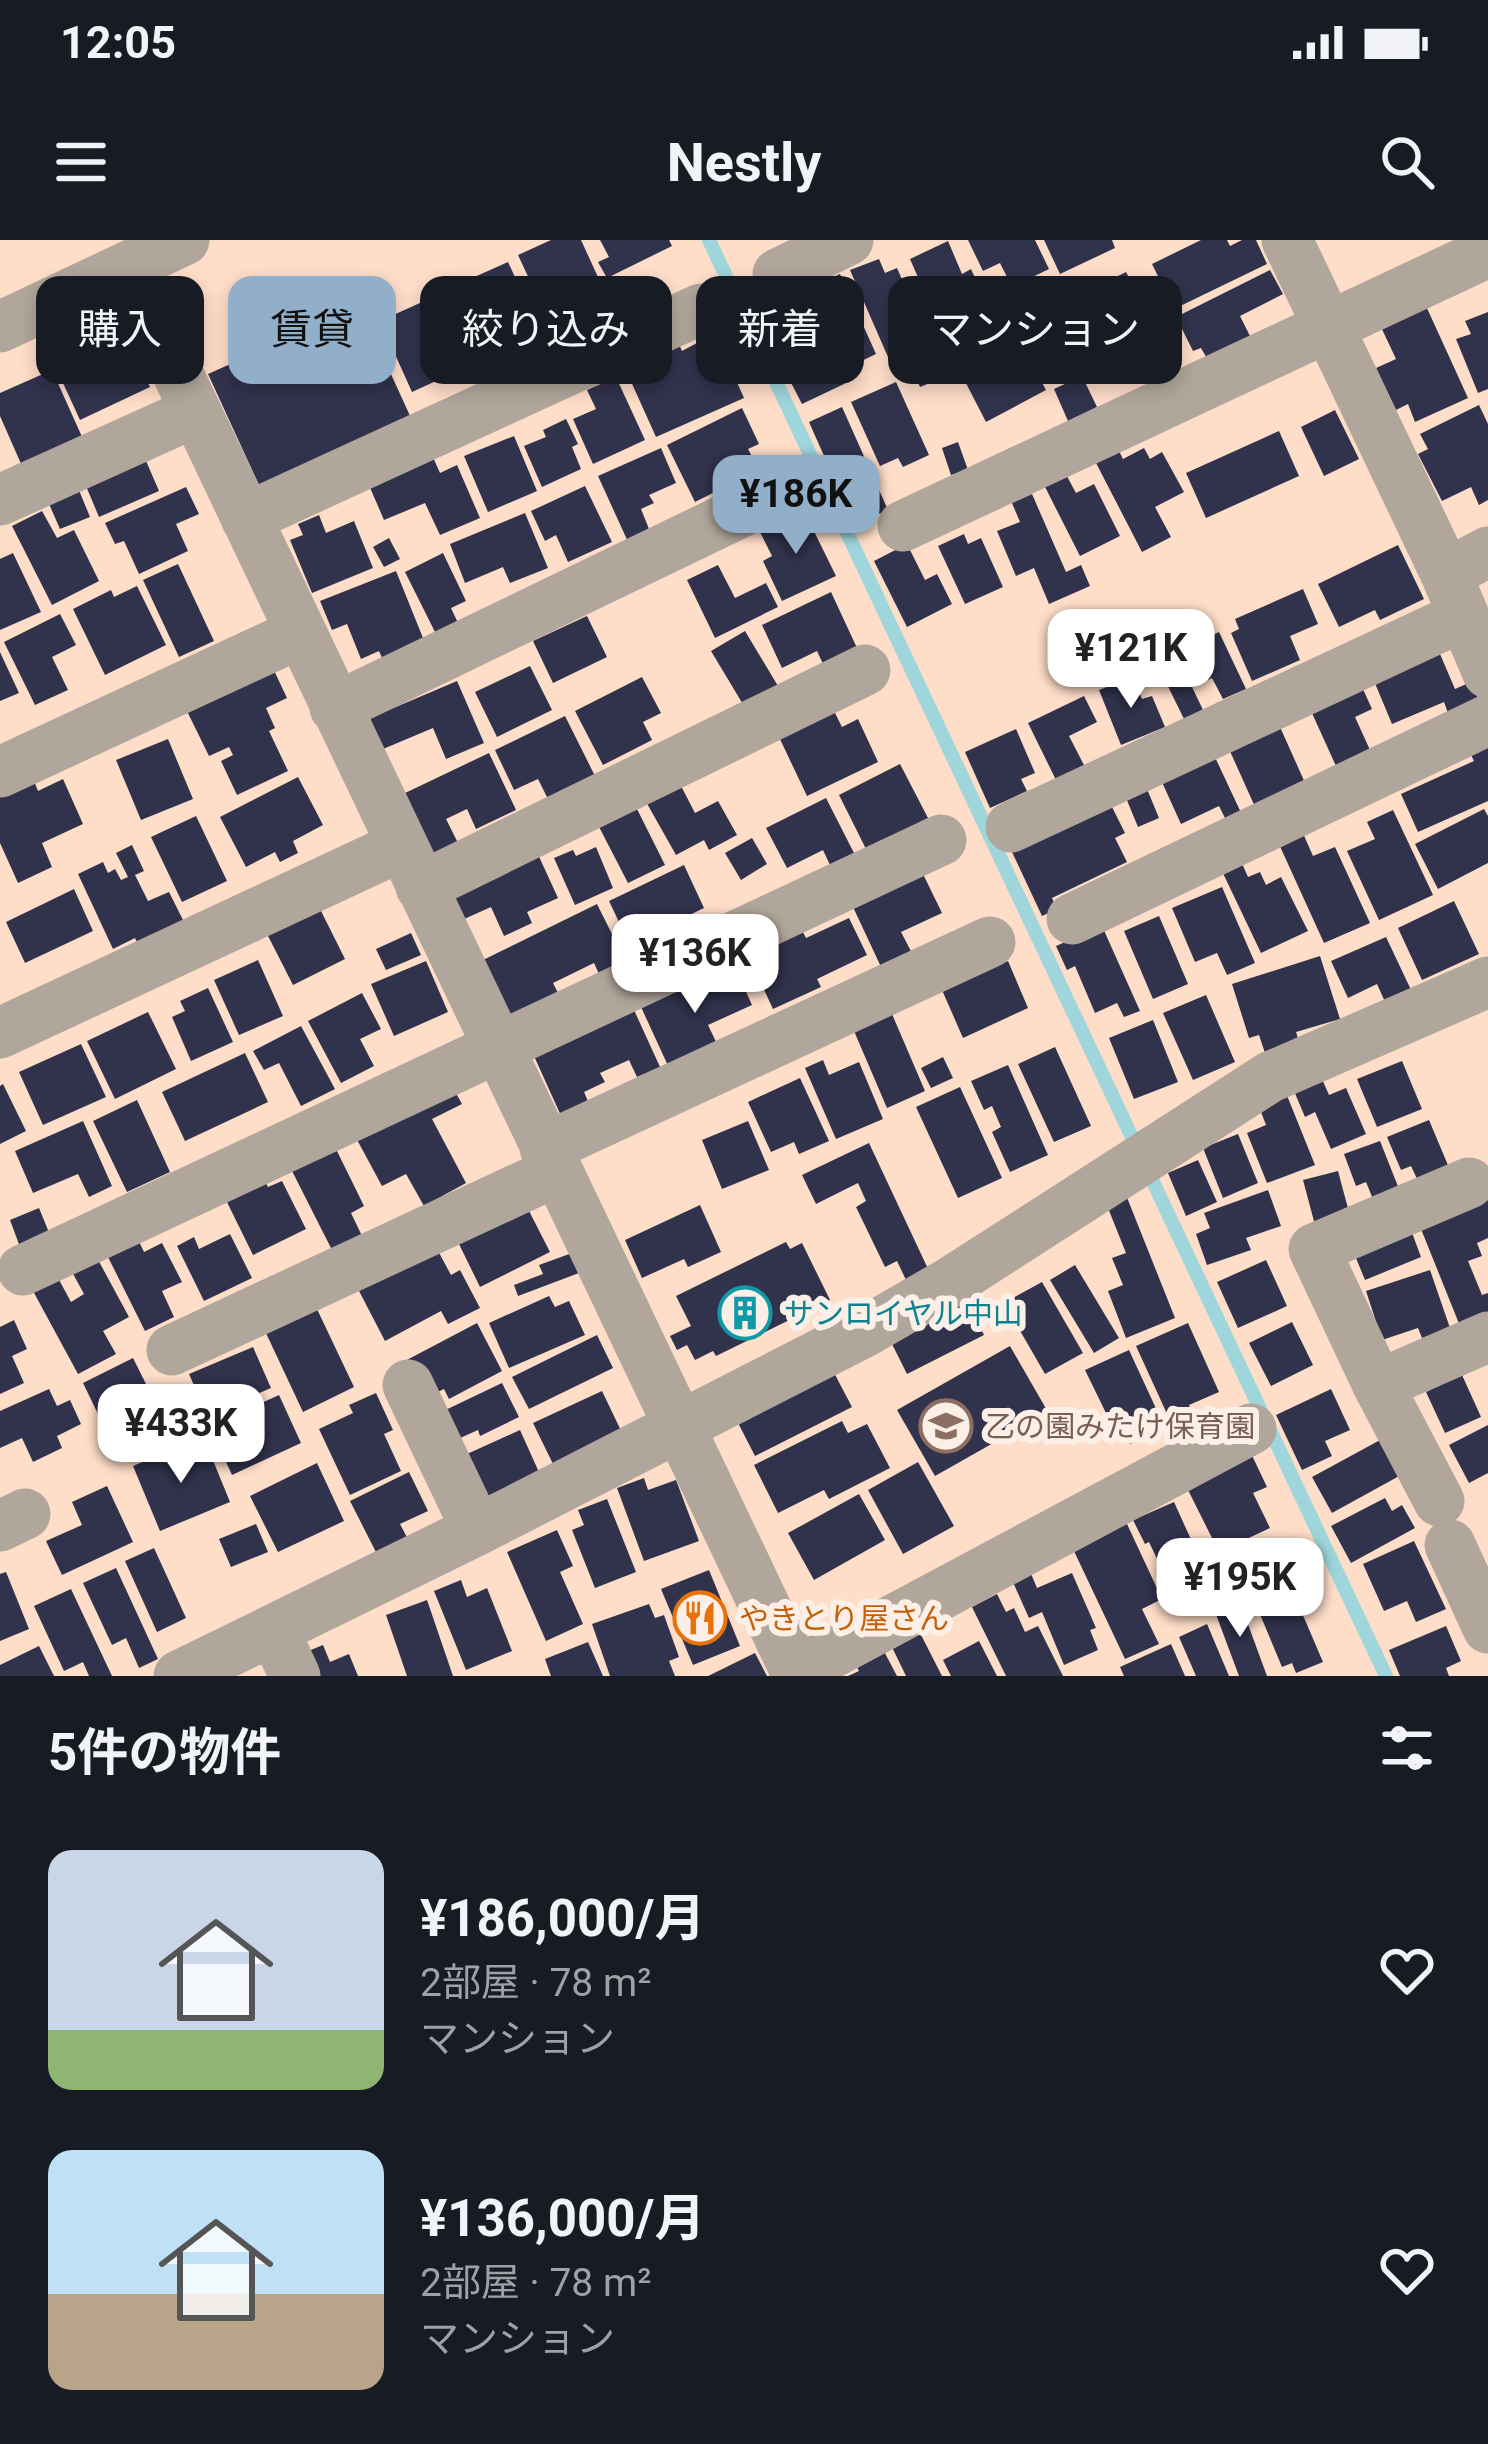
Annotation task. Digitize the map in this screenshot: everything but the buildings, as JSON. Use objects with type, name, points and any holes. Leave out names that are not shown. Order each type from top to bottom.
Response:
[{"type":"street","points":[[0,327],[111,260],[184,240]]},
{"type":"street","points":[[778,274],[848,240]]},
{"type":"street","points":[[1286,240],[1325,325],[1466,580],[1488,673]]},
{"type":"street","points":[[903,526],[1488,252]]},
{"type":"street","points":[[111,260],[195,412],[797,1674],[1251,1429]]},
{"type":"street","points":[[246,518],[696,311]]},
{"type":"street","points":[[0,500],[195,412]]},
{"type":"street","points":[[335,707],[768,499]]},
{"type":"street","points":[[1011,827],[1466,580]]},
{"type":"street","points":[[0,772],[300,633]]},
{"type":"street","points":[[0,1033],[411,867],[865,670]]},
{"type":"street","points":[[1072,919],[1488,720]]},
{"type":"street","points":[[14,1291],[498,1050],[941,840]]},
{"type":"street","points":[[172,1350],[990,942]]},
{"type":"street","points":[[179,1676],[284,1654],[477,1530],[900,1312],[1270,1077],[1488,982]]},
{"type":"street","points":[[1469,1183],[1314,1250],[1444,1523],[1488,1628]]},
{"type":"street","points":[[1378,1385],[1488,1337]]},
{"type":"street","points":[[408,1385],[477,1530]]},
{"type":"waterway","points":[[709,240],[1386,1676]]},
{"type":"place","name":"サンロイヤル中山","points":[[745,1313]]},
{"type":"place","name":"乙の園みたけ保育園","points":[[946,1426]]},
{"type":"place","name":"やきとり屋さん","points":[[700,1618]]}]
